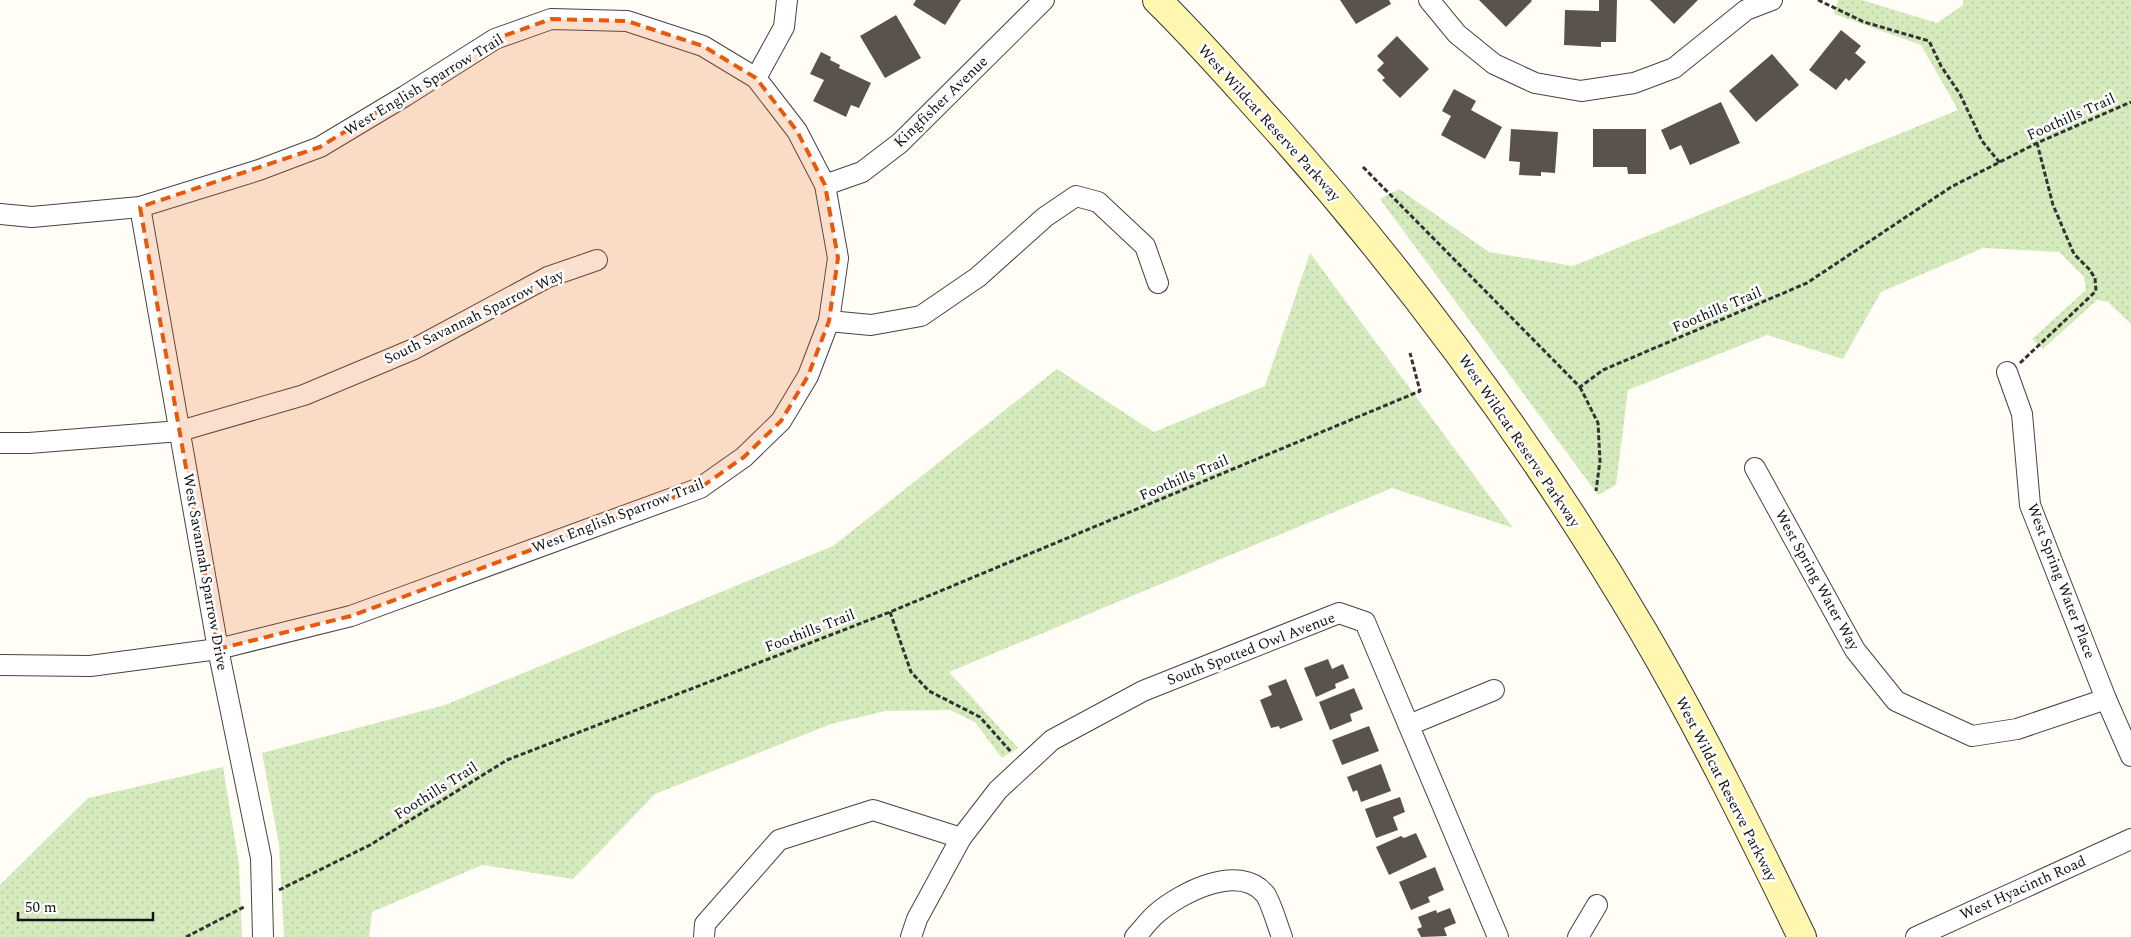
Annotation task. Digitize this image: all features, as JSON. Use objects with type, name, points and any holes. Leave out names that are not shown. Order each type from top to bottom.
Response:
[{"type":"main road","name":"West Wildcat Reserve Parkway","points":[[1157,0],[1232,79],[1356,221],[1418,298],[1497,406],[1552,486],[1644,633],[1720,772],[1802,937]]},
{"type":"street","points":[[756,78],[784,27],[787,0]]},
{"type":"street","name":"Kingfisher Avenue","points":[[824,184],[862,172],[900,143],[1044,0]]},
{"type":"street","points":[[1429,0],[1457,34],[1494,64],[1535,83],[1581,91],[1634,83],[1674,68],[1746,10],[1772,0]]},
{"type":"street","name":"West English Sparrow Trail","points":[[0,214],[32,217],[140,207],[259,170],[320,147],[406,96],[495,39],[551,19],[627,21],[703,46],[756,78],[797,130],[824,184],[838,258],[829,321],[808,376],[781,421],[744,457],[700,488],[351,616],[218,649],[90,666],[0,664]]},
{"type":"street","points":[[829,321],[870,325],[921,316],[978,277],[1046,217],[1076,196],[1098,202],[1145,246],[1158,283]]},
{"type":"street","name":"West Savannah Sparrow Drive","points":[[140,207],[218,649],[261,858],[263,937]]},
{"type":"street","name":"South Savannah Sparrow Way","points":[[0,442],[29,443],[180,431],[304,395],[414,349],[548,277],[597,260]]},
{"type":"street","name":"West Spring Water Place","points":[[2007,372],[2022,414],[2030,505],[2106,699],[2131,756]]},
{"type":"street","name":"West Spring Water Way","points":[[1755,468],[1855,650],[1896,701],[1972,736],[2017,729],[2106,699]]},
{"type":"street","name":"South Spotted Owl Avenue","points":[[911,937],[917,919],[961,838],[998,790],[1052,740],[1142,691],[1339,613],[1365,622],[1498,937]]},
{"type":"street","points":[[1410,725],[1494,690]]},
{"type":"street","points":[[704,937],[705,924],[779,840],[873,810],[961,838]]},
{"type":"street","name":"West Hyacinth Road","points":[[1916,937],[2131,839]]},
{"type":"street","points":[[1135,937],[1156,914],[1188,893],[1215,882],[1245,880],[1265,894],[1282,937]]},
{"type":"street","points":[[1578,937],[1597,906]]},
{"type":"path","points":[[1818,0],[1864,22],[1929,41],[1941,66],[1960,94],[1982,141],[2000,163]]},
{"type":"path","name":"Foothills Trail","points":[[1580,387],[1602,370],[1808,283],[1951,187],[2037,143],[2131,102]]},
{"type":"path","points":[[2007,372],[2020,363],[2096,291],[2095,278],[2074,254],[2053,205],[2037,143]]},
{"type":"path","points":[[1363,167],[1580,387],[1598,423],[1600,461],[1596,491]]},
{"type":"path","name":"Foothills Trail","points":[[186,937],[370,845],[507,760],[890,612],[1420,391],[1410,353]]},
{"type":"path","points":[[890,612],[911,672],[930,691],[980,717],[1024,766]]},
{"type":"highlighted area","points":[[551,19],[627,21],[703,46],[756,78],[797,131],[825,185],[838,258],[829,321],[808,376],[781,421],[744,457],[700,488],[351,616],[218,649],[140,207],[320,147],[495,39]]},
{"type":"green space","points":[[1838,0],[1862,0],[1937,23],[1963,5],[1963,0],[2131,0],[2131,324],[2108,302],[2097,300],[2043,349],[2032,339],[2086,290],[2084,277],[2059,252],[1983,248],[1881,292],[1843,359],[1767,335],[1628,390],[1616,485],[1598,495],[1380,199],[1399,189],[1489,252],[1573,266],[1958,110],[1921,45],[1834,14]]},
{"type":"green space","points":[[1310,253],[1513,528],[1392,488],[949,672],[1018,748],[1002,758],[975,722],[950,710],[885,711],[831,724],[655,794],[573,879],[482,865],[372,912],[369,937],[284,937],[279,844],[262,753],[445,705],[833,546],[1057,369],[1154,432],[1265,386]]},
{"type":"green space","points":[[223,767],[239,864],[242,937],[0,937],[0,885],[88,798]]},
{"type":"building","points":[[916,0],[961,0],[945,25],[913,5]]},
{"type":"building","points":[[1340,0],[1389,0],[1391,4],[1356,24]]},
{"type":"building","points":[[1479,0],[1531,0],[1532,1],[1506,27]]},
{"type":"building","points":[[1599,0],[1617,0],[1616,42],[1601,42],[1601,47],[1564,45],[1565,10],[1599,11]]},
{"type":"building","points":[[1650,0],[1698,0],[1674,24]]},
{"type":"building","points":[[896,15],[921,58],[885,78],[860,36]]},
{"type":"building","points":[[1841,30],[1861,46],[1855,53],[1866,62],[1849,81],[1846,78],[1836,90],[1809,70]]},
{"type":"building","points":[[1397,36],[1429,69],[1400,98],[1382,80],[1385,78],[1377,70],[1384,63],[1377,56]]},
{"type":"building","points":[[821,52],[831,57],[830,60],[840,65],[839,68],[871,83],[859,108],[851,105],[846,117],[813,101],[824,80],[810,74]]},
{"type":"building","points":[[1772,54],[1799,85],[1756,122],[1729,91]]},
{"type":"building","points":[[1454,89],[1476,101],[1471,110],[1502,127],[1485,159],[1441,135],[1451,116],[1442,111]]},
{"type":"building","points":[[1721,102],[1740,143],[1690,165],[1681,145],[1670,150],[1661,130]]},
{"type":"building","points":[[1511,129],[1558,132],[1555,173],[1541,172],[1541,176],[1519,175],[1520,162],[1509,161]]},
{"type":"building","points":[[1593,129],[1646,129],[1646,174],[1628,174],[1627,167],[1593,167]]},
{"type":"building","points":[[1328,659],[1332,669],[1343,664],[1349,678],[1335,684],[1336,688],[1316,697],[1304,668]]},
{"type":"building","points":[[1286,679],[1303,720],[1280,729],[1279,726],[1271,728],[1260,700],[1272,695],[1268,686]]},
{"type":"building","points":[[1354,688],[1363,709],[1350,714],[1352,721],[1330,730],[1319,702]]},
{"type":"building","points":[[1369,726],[1379,751],[1342,765],[1332,740]]},
{"type":"building","points":[[1381,764],[1391,791],[1361,802],[1357,790],[1353,792],[1347,777]]},
{"type":"building","points":[[1400,797],[1405,812],[1393,817],[1398,830],[1376,838],[1365,809]]},
{"type":"building","points":[[1416,833],[1427,857],[1389,875],[1376,847],[1401,836],[1404,838]]},
{"type":"building","points":[[1435,867],[1444,890],[1428,897],[1430,902],[1411,910],[1399,882]]},
{"type":"building","points":[[1450,908],[1456,923],[1444,928],[1447,936],[1421,937],[1417,929],[1422,927],[1418,917],[1436,910],[1437,913]]}]
